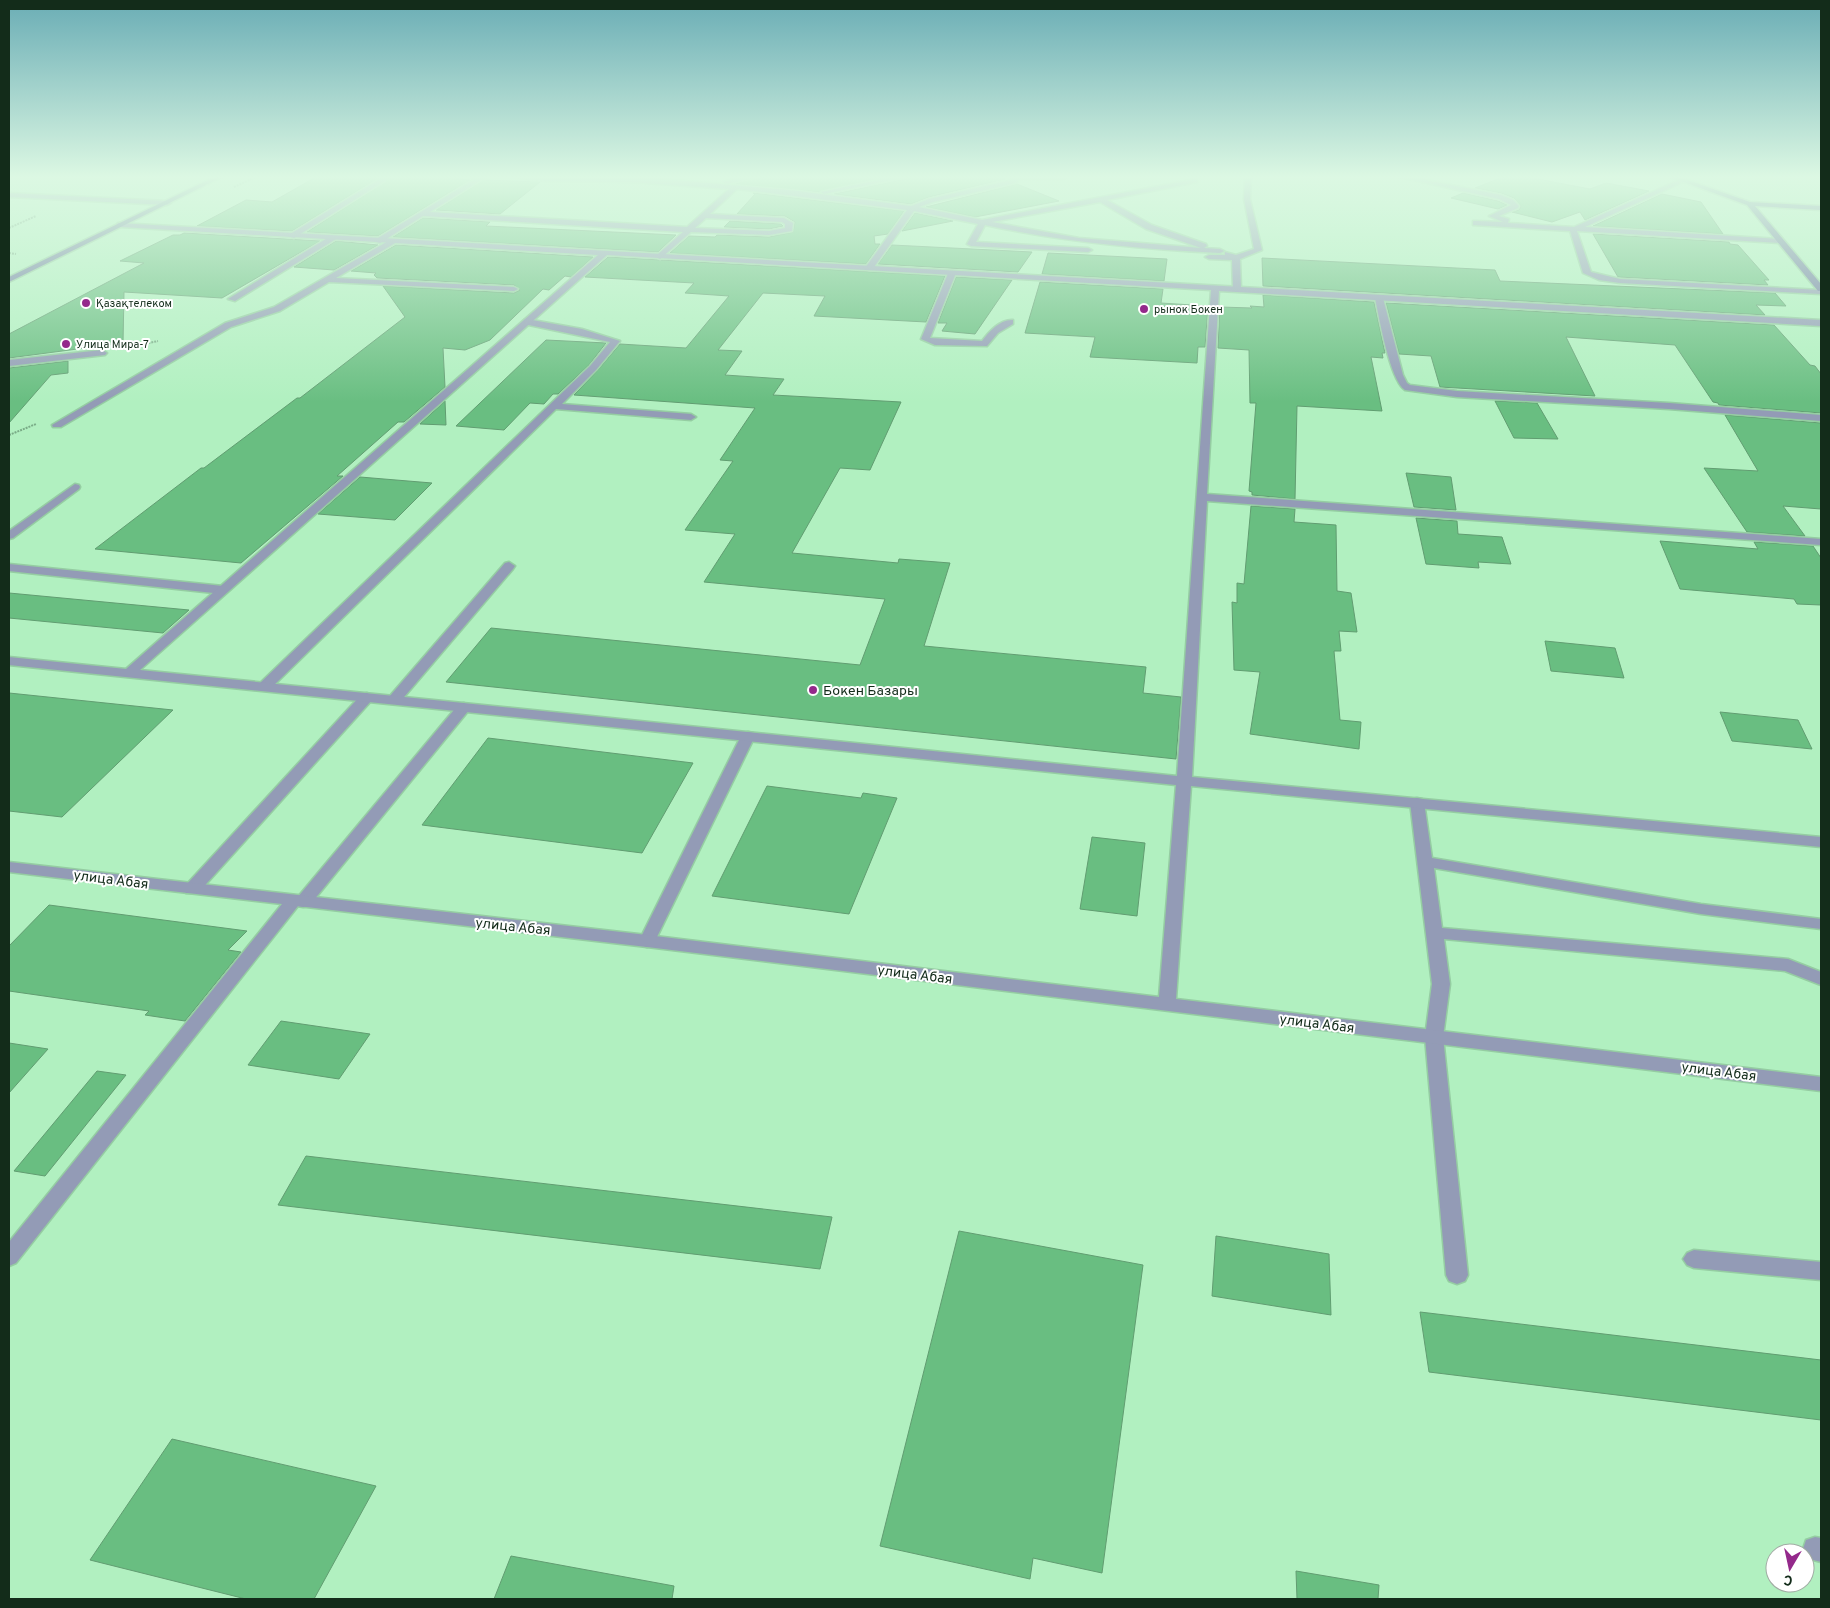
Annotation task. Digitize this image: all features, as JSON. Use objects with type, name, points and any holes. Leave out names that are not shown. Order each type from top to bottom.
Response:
[{"type":"street","points":[[9,280],[67,252]]},
{"type":"street","points":[[232,299],[310,252]]},
{"type":"street","points":[[56,425],[228,325],[277,309],[376,252]]},
{"type":"street","points":[[570,252],[1821,323]]},
{"type":"street","points":[[660,257],[665,252]]},
{"type":"street","points":[[869,268],[880,252]]},
{"type":"street","points":[[1123,252],[1236,258],[1252,252]]},
{"type":"street","points":[[1222,252],[1236,258]]},
{"type":"street","points":[[1580,252],[1587,273],[1602,278],[1821,290]]},
{"type":"street","points":[[1789,252],[1821,290]]},
{"type":"street","points":[[129,673],[604,254]]},
{"type":"street","points":[[1236,258],[1237,289]]},
{"type":"street","points":[[952,273],[925,338],[934,342],[984,344],[995,331],[1010,322]]},
{"type":"street","points":[[328,280],[514,289]]},
{"type":"street","points":[[1167,1005],[1184,781],[1216,288]]},
{"type":"street","points":[[1379,298],[1398,375],[1403,385],[1408,388],[1457,394],[1669,406],[1821,418]]},
{"type":"street","points":[[264,687],[593,368],[616,341],[582,332],[527,322]]},
{"type":"street","points":[[9,363],[102,353]]},
{"type":"street","points":[[554,406],[691,417]]},
{"type":"street","points":[[9,536],[75,488]]},
{"type":"street","points":[[1201,497],[1821,542]]},
{"type":"street","points":[[394,700],[508,566]]},
{"type":"street","points":[[9,567],[223,590]]},
{"type":"street","points":[[9,661],[1184,781],[1821,842]]},
{"type":"street","points":[[192,889],[367,697]]},
{"type":"street","points":[[9,1256],[298,902],[464,707]]},
{"type":"street","points":[[647,941],[748,736]]},
{"type":"street","points":[[1417,802],[1442,984],[1434,1037],[1456,1275]]},
{"type":"street","points":[[1426,862],[1701,908],[1821,924]]},
{"type":"street","name":"улица Абая","points":[[9,867],[647,941],[1821,1084]]},
{"type":"street","points":[[1434,933],[1788,965],[1821,979]]},
{"type":"street","points":[[1694,1259],[1821,1271]]},
{"type":"path","points":[[102,353],[163,340]]},
{"type":"building","points":[[138,252],[301,252],[222,298],[124,292],[123,343],[9,358],[9,334],[144,263],[120,261]]},
{"type":"building","points":[[318,252],[366,252],[334,270],[294,267]]},
{"type":"building","points":[[384,252],[512,252],[593,257],[571,277],[565,276],[549,290],[543,289],[490,340],[465,350],[443,348],[445,387],[404,422],[398,422],[337,476],[343,476],[241,563],[95,549],[201,468],[204,468],[297,398],[300,398],[405,317],[383,286],[514,293],[520,290],[514,285],[377,278],[374,275],[376,273],[351,271]]},
{"type":"building","points":[[671,252],[874,252],[866,264]]},
{"type":"building","points":[[887,252],[1032,252],[1018,272],[878,264]]},
{"type":"building","points":[[1603,252],[1744,252],[1769,280],[1764,280],[1768,285],[1618,277]]},
{"type":"building","points":[[1048,253],[1167,259],[1164,281],[1042,274]]},
{"type":"building","points":[[608,257],[945,276],[926,322],[814,316],[825,296],[763,293],[718,350],[742,351],[725,375],[784,379],[773,395],[901,402],[870,470],[840,468],[792,553],[898,563],[899,559],[950,563],[924,646],[1146,667],[1143,693],[1181,697],[1176,759],[446,682],[491,628],[860,665],[885,599],[704,582],[735,534],[685,530],[733,461],[720,460],[755,408],[574,395],[620,344],[686,348],[729,296],[685,293],[694,283],[585,277]]},
{"type":"building","points":[[1262,258],[1495,270],[1500,281],[1775,293],[1786,306],[1756,305],[1765,315],[1263,286]]},
{"type":"building","points":[[956,277],[1012,280],[975,334],[942,331],[947,323],[938,323]]},
{"type":"building","points":[[1040,282],[1163,289],[1161,303],[1208,306],[1205,347],[1198,347],[1197,363],[1090,357],[1095,337],[1025,333]]},
{"type":"building","points":[[1263,295],[1374,302],[1385,353],[1382,353],[1383,358],[1371,357],[1382,411],[1297,406],[1295,499],[1252,495],[1252,492],[1249,491],[1256,403],[1250,403],[1249,350],[1218,348],[1220,307],[1264,307]]},
{"type":"building","points":[[1386,303],[1774,325],[1810,365],[1815,366],[1821,374],[1821,413],[1719,405],[1713,402],[1675,345],[1566,337],[1595,396],[1440,387],[1431,356],[1399,354]]},
{"type":"building","points":[[546,340],[606,343],[589,365],[558,394],[553,394],[544,404],[530,403],[504,430],[456,426]]},
{"type":"building","points":[[68,361],[68,373],[51,375],[9,423],[9,368]]},
{"type":"building","points":[[445,401],[446,425],[420,424]]},
{"type":"building","points":[[1495,401],[1537,403],[1558,439],[1514,438]]},
{"type":"building","points":[[1725,415],[1821,423],[1821,509],[1783,506],[1805,536],[1747,532],[1704,468],[1758,471]]},
{"type":"building","points":[[1406,473],[1451,477],[1456,510],[1414,507]]},
{"type":"building","points":[[360,477],[432,483],[395,520],[318,514]]},
{"type":"building","points":[[1251,506],[1295,509],[1294,522],[1336,525],[1337,591],[1351,593],[1357,632],[1339,631],[1341,651],[1334,651],[1340,720],[1361,722],[1359,749],[1250,734],[1260,672],[1234,670],[1232,602],[1237,603],[1237,583],[1244,584]]},
{"type":"building","points":[[1416,518],[1457,521],[1458,534],[1502,537],[1511,564],[1478,562],[1479,568],[1426,564]]},
{"type":"building","points":[[1660,541],[1758,549],[1754,542],[1813,546],[1821,558],[1821,605],[1797,604],[1794,599],[1680,589]]},
{"type":"building","points":[[9,593],[189,610],[163,633],[9,618]]},
{"type":"building","points":[[1545,641],[1615,648],[1624,678],[1551,671]]},
{"type":"building","points":[[9,693],[173,710],[62,817],[9,811]]},
{"type":"building","points":[[1720,712],[1798,720],[1812,749],[1732,741]]},
{"type":"building","points":[[488,738],[693,763],[642,853],[422,825]]},
{"type":"building","points":[[767,786],[861,798],[863,793],[897,798],[849,914],[712,896]]},
{"type":"building","points":[[1092,837],[1145,843],[1137,916],[1080,909]]},
{"type":"building","points":[[49,905],[247,931],[228,950],[241,952],[185,1021],[145,1015],[149,1011],[9,991],[9,946]]},
{"type":"building","points":[[281,1021],[370,1034],[339,1079],[248,1065]]},
{"type":"building","points":[[9,1043],[48,1049],[9,1093]]},
{"type":"building","points":[[97,1071],[126,1075],[45,1176],[14,1171]]},
{"type":"building","points":[[306,1156],[832,1217],[820,1269],[278,1205]]},
{"type":"building","points":[[959,1231],[1143,1265],[1102,1573],[1033,1558],[1030,1579],[880,1546]]},
{"type":"building","points":[[1216,1236],[1329,1254],[1331,1315],[1212,1296]]},
{"type":"building","points":[[1420,1312],[1821,1360],[1821,1420],[1429,1372]]},
{"type":"building","points":[[172,1439],[376,1486],[314,1599],[246,1599],[90,1560]]},
{"type":"building","points":[[511,1556],[674,1586],[672,1599],[494,1599]]},
{"type":"building","points":[[1296,1571],[1379,1585],[1378,1599],[1297,1599]]},
{"type":"place","name":"Қазақтелеком","points":[[86,303]]},
{"type":"place","name":"рынок Бокен","points":[[1144,309]]},
{"type":"place","name":"Улица Мира-7","points":[[66,344]]},
{"type":"place","name":"Бокен Базары","points":[[813,690]]}]
